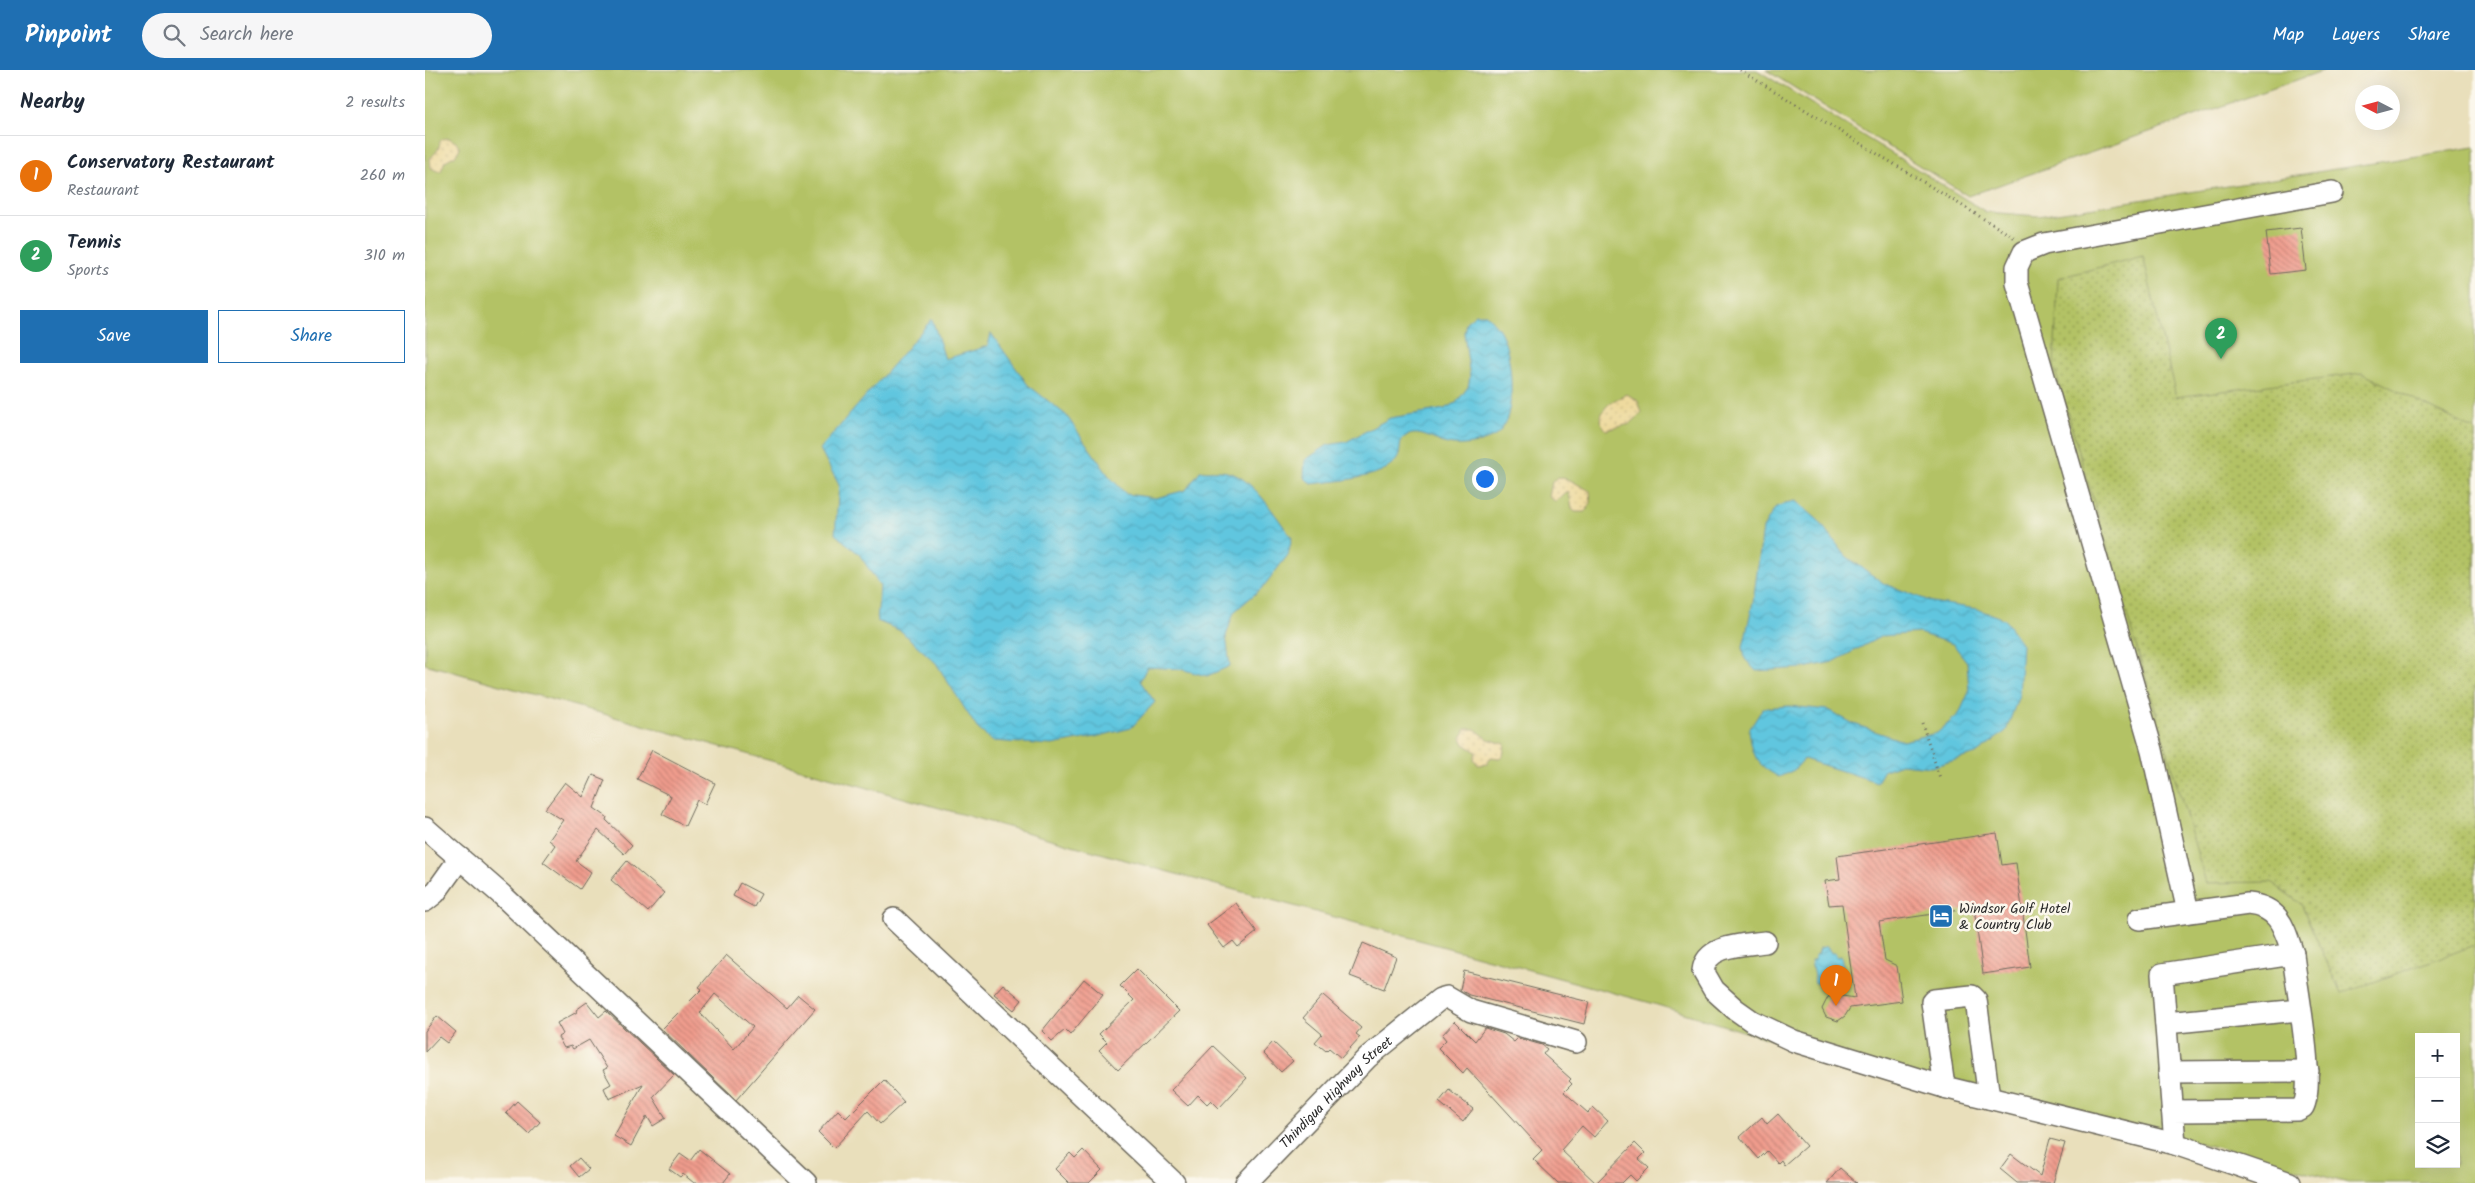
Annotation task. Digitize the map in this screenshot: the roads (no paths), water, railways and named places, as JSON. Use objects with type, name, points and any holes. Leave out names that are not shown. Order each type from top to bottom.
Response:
[{"type":"street","points":[[2188,912],[2151,750],[2017,283],[2017,267],[2024,252],[2045,244],[2332,192]]},
{"type":"street","points":[[425,828],[502,895],[806,1183]]},
{"type":"street","points":[[425,901],[435,893],[460,858]]},
{"type":"street","points":[[2139,920],[2248,904],[2259,905],[2269,910],[2278,919],[2293,954],[2308,1070],[2306,1101],[2303,1107],[2297,1110],[2172,1111]]},
{"type":"street","points":[[894,919],[1174,1183]]},
{"type":"street","points":[[1765,942],[1719,950],[1705,963],[1703,971],[1707,982],[1735,1009],[1752,1021],[1794,1041],[1944,1087],[2175,1144],[2290,1183]]},
{"type":"street","points":[[2175,1144],[2161,977],[2163,973],[2293,954]]},
{"type":"street","points":[[1944,1087],[1931,1002],[1934,1000],[1973,996],[1976,1000],[1989,1098]]},
{"type":"street","name":"Thindigua Highway Street","points":[[1246,1183],[1368,1058],[1440,999],[1447,997],[1471,1012],[1575,1042]]},
{"type":"street","points":[[2166,1023],[2299,1010]]},
{"type":"street","points":[[2169,1072],[2308,1070]]},
{"type":"water","points":[[1476,314],[1486,314],[1497,326],[1506,345],[1509,359],[1511,375],[1510,407],[1500,432],[1491,438],[1468,445],[1447,444],[1420,434],[1414,434],[1401,440],[1397,459],[1391,466],[1382,471],[1358,478],[1311,484],[1304,477],[1305,460],[1328,445],[1346,442],[1390,418],[1444,409],[1456,403],[1468,387],[1470,377],[1464,333],[1466,322]]},
{"type":"water","points":[[932,319],[945,359],[988,346],[991,333],[1028,385],[1066,415],[1109,476],[1126,494],[1156,498],[1186,490],[1200,471],[1217,471],[1237,475],[1246,481],[1263,499],[1292,538],[1288,555],[1263,587],[1234,612],[1226,636],[1230,666],[1207,676],[1180,669],[1147,667],[1140,681],[1155,702],[1131,728],[1052,745],[992,741],[977,728],[936,663],[901,631],[877,621],[880,586],[859,554],[835,534],[839,485],[820,449]]},
{"type":"water","points":[[1796,501],[1818,520],[1846,556],[1883,583],[1932,602],[1977,609],[2004,619],[2022,644],[2019,695],[2006,731],[1976,754],[1931,767],[1901,764],[1884,770],[1877,782],[1804,759],[1794,770],[1779,777],[1760,763],[1754,753],[1749,730],[1763,708],[1789,706],[1828,710],[1854,724],[1903,741],[1937,733],[1959,714],[1969,692],[1967,662],[1953,644],[1919,633],[1882,636],[1833,662],[1804,668],[1756,671],[1745,659],[1743,647],[1753,602],[1763,528],[1775,508],[1785,503]]},
{"type":"water","points":[[1827,946],[1831,953],[1835,953],[1836,957],[1841,956],[1846,980],[1840,980],[1839,987],[1830,993],[1823,990],[1819,983],[1815,983],[1811,960],[1815,960],[1815,955],[1818,954],[1820,948]]},
{"type":"place","name":"Tennis","points":[[2221,359]]},
{"type":"place","name":"Windsor Golf Hotel & Country Club","points":[[1941,916]]},
{"type":"place","name":"Conservatory Restaurant","points":[[1836,1006]]}]
